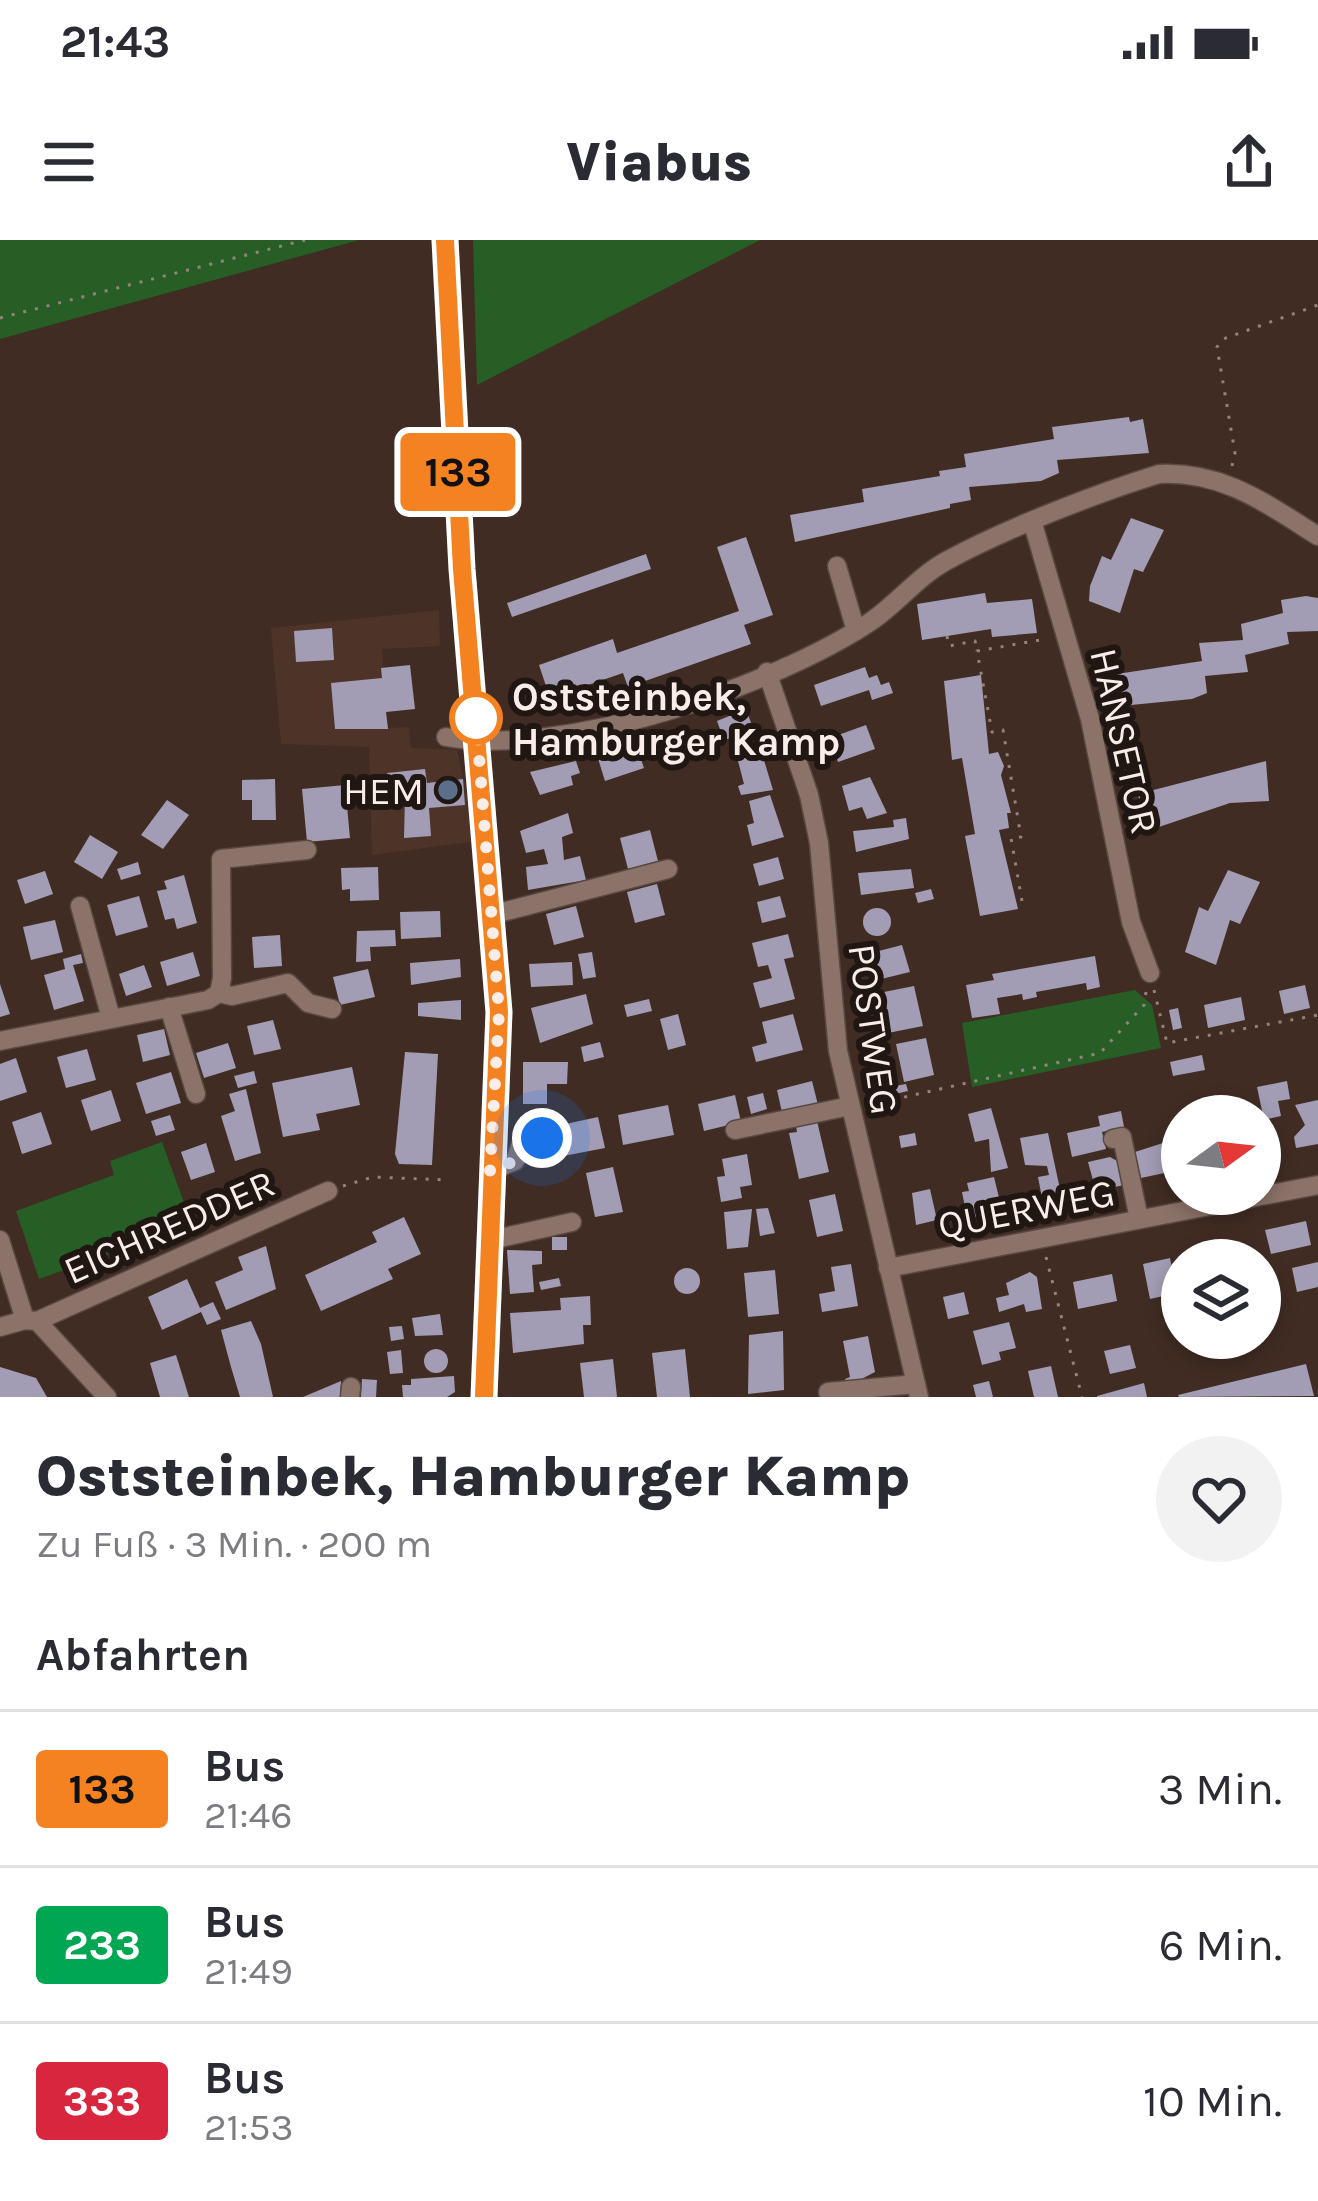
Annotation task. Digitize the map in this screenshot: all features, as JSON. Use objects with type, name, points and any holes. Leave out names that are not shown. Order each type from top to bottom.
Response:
[{"type":"main road","points":[[445,240],[462,569],[499,1012],[484,1397]]},
{"type":"street","points":[[446,737],[478,742],[623,725],[767,672],[856,631],[946,561],[1159,474],[1193,472],[1229,482],[1318,536]]},
{"type":"street","name":"HANSETOR","points":[[1033,524],[1095,739],[1131,922],[1150,973]]},
{"type":"street","points":[[837,566],[856,631]]},
{"type":"street","name":"POSTWEG","points":[[767,672],[809,795],[819,843],[829,996],[850,1107],[918,1390]]},
{"type":"street","points":[[219,993],[221,859],[307,850]]},
{"type":"street","points":[[491,915],[668,869]]},
{"type":"street","points":[[80,906],[112,1018]]},
{"type":"street","points":[[0,1041],[219,993],[232,996],[288,983],[308,1003],[332,1009]]},
{"type":"street","points":[[169,1007],[196,1094]]},
{"type":"street","points":[[735,1130],[850,1107]]},
{"type":"street","points":[[1113,1139],[1122,1137],[1139,1219]]},
{"type":"street","points":[[490,1171],[515,1161],[521,1144],[542,1138]]},
{"type":"street","name":"QUERWEG","points":[[888,1268],[1318,1185]]},
{"type":"street","name":"EICHREDDER","points":[[31,1321],[328,1190]]},
{"type":"street","points":[[488,1241],[572,1222]]},
{"type":"street","name":"EICHREDDER","points":[[0,1240],[31,1321],[107,1397]]},
{"type":"street","points":[[0,1327],[31,1321]]},
{"type":"street","points":[[828,1392],[918,1390]]},
{"type":"path","points":[[0,318],[304,240]]},
{"type":"path","points":[[1229,482],[1235,453],[1217,347],[1222,339],[1318,305]]},
{"type":"path","points":[[973,632],[992,732],[1004,730],[1021,837],[1011,838],[1022,902]]},
{"type":"path","points":[[947,636],[949,646],[975,641]]},
{"type":"path","points":[[977,651],[1066,636]]},
{"type":"path","points":[[1150,973],[1167,1043],[1318,1015]]},
{"type":"path","points":[[850,1107],[1100,1053],[1144,1005],[1150,973]]},
{"type":"path","points":[[328,1190],[374,1178],[448,1180]]},
{"type":"path","points":[[1042,1238],[1082,1397]]},
{"type":"shaded area","points":[[439,610],[440,646],[382,649],[388,728],[409,727],[411,748],[457,750],[477,841],[372,855],[369,747],[281,744],[271,628]]},
{"type":"green space","points":[[0,240],[359,240],[0,339]]},
{"type":"green space","points":[[473,240],[760,240],[477,385]]},
{"type":"green space","points":[[1135,990],[1152,1005],[1161,1048],[972,1087],[962,1023]]},
{"type":"green space","points":[[162,1142],[195,1233],[143,1252],[139,1243],[39,1279],[16,1211],[114,1175],[110,1161]]},
{"type":"building","points":[[1129,417],[1130,422],[1143,419],[1149,453],[1057,460],[1059,473],[1041,481],[969,487],[971,500],[950,504],[950,508],[795,542],[790,515],[864,502],[862,489],[966,467],[964,454],[1054,439],[1052,427]]},
{"type":"building","points":[[1131,518],[1164,530],[1143,572],[1134,569],[1120,613],[1089,601],[1090,586],[1102,556],[1111,560]]},
{"type":"building","points":[[746,537],[773,615],[744,625],[751,644],[628,687],[623,673],[550,698],[539,665],[613,639],[617,653],[739,611],[717,547]]},
{"type":"building","points":[[646,554],[651,569],[512,617],[507,603]]},
{"type":"building","points":[[985,593],[987,603],[1032,599],[1037,633],[992,637],[991,629],[922,640],[917,604]]},
{"type":"building","points":[[1318,598],[1318,631],[1287,632],[1289,644],[1245,655],[1248,672],[1205,676],[1207,693],[1192,699],[1121,706],[1117,674],[1202,661],[1199,643],[1243,640],[1241,624],[1283,613],[1281,600]]},
{"type":"building","points":[[332,628],[334,660],[296,662],[294,631]]},
{"type":"building","points":[[410,665],[415,709],[386,712],[388,729],[335,729],[331,683],[382,678],[381,668]]},
{"type":"building","points":[[865,667],[869,678],[877,675],[881,685],[889,682],[893,693],[872,700],[869,690],[821,706],[814,685]]},
{"type":"building","points":[[981,675],[989,754],[998,752],[1004,766],[1001,775],[1011,813],[1007,813],[1009,828],[999,830],[1018,909],[980,916],[965,836],[975,834],[962,758],[952,760],[944,681]]},
{"type":"building","points":[[746,709],[754,731],[724,740],[717,721]]},
{"type":"building","points":[[866,725],[875,749],[838,762],[830,738]]},
{"type":"building","points":[[654,738],[659,753],[650,756],[645,741]]},
{"type":"building","points":[[634,739],[644,768],[605,781],[596,752]]},
{"type":"building","points":[[761,750],[773,790],[741,795],[738,786],[744,784],[737,757]]},
{"type":"building","points":[[576,761],[580,773],[571,776],[573,785],[540,795],[530,772]]},
{"type":"building","points":[[1266,761],[1269,801],[1230,803],[1147,831],[1138,794]]},
{"type":"building","points":[[425,769],[427,783],[463,779],[465,805],[429,808],[431,836],[404,838],[405,796],[389,797],[387,773]]},
{"type":"building","points":[[870,777],[887,813],[867,819],[862,807],[849,811],[842,786]]},
{"type":"building","points":[[275,779],[276,820],[252,820],[252,800],[242,800],[242,780]]},
{"type":"building","points":[[345,785],[350,838],[307,842],[302,789]]},
{"type":"building","points":[[770,795],[784,837],[752,846],[749,801]]},
{"type":"building","points":[[167,800],[189,815],[163,849],[141,835]]},
{"type":"building","points":[[568,813],[573,833],[562,837],[564,860],[580,856],[586,880],[528,890],[526,867],[548,864],[544,849],[526,853],[520,831]]},
{"type":"building","points":[[906,818],[909,839],[856,852],[853,831],[894,827],[893,820]]},
{"type":"building","points":[[650,830],[658,861],[628,869],[620,838]]},
{"type":"building","points":[[90,835],[118,852],[102,879],[74,862]]},
{"type":"building","points":[[778,857],[784,879],[759,886],[753,864]]},
{"type":"building","points":[[138,862],[141,874],[121,880],[117,869]]},
{"type":"building","points":[[378,867],[379,900],[350,901],[350,889],[342,890],[341,868]]},
{"type":"building","points":[[911,869],[914,888],[861,895],[858,873]]},
{"type":"building","points":[[1228,870],[1260,882],[1240,924],[1230,920],[1216,965],[1185,952],[1199,907],[1208,911]]},
{"type":"building","points":[[45,871],[53,894],[25,904],[17,880]]},
{"type":"building","points":[[184,875],[197,923],[177,929],[174,918],[165,920],[157,891],[167,889],[164,881]]},
{"type":"building","points":[[657,884],[665,915],[635,923],[627,892]]},
{"type":"building","points":[[931,889],[934,899],[918,903],[915,893]]},
{"type":"building","points":[[139,896],[148,927],[116,936],[107,905]]},
{"type":"building","points":[[780,896],[786,917],[762,923],[757,902]]},
{"type":"building","points":[[576,906],[584,937],[554,945],[546,914]]},
{"type":"building","points":[[877,908],[887,912],[891,922],[887,932],[877,936],[867,932],[863,922],[867,912]]},
{"type":"building","points":[[440,911],[441,937],[401,939],[400,912]]},
{"type":"building","points":[[55,920],[63,952],[31,960],[23,927]]},
{"type":"building","points":[[395,930],[396,946],[370,947],[371,961],[356,962],[357,931]]},
{"type":"building","points":[[788,934],[794,957],[784,959],[795,999],[760,1008],[753,983],[772,978],[768,965],[758,967],[752,943]]},
{"type":"building","points":[[280,935],[282,966],[254,968],[252,937]]},
{"type":"building","points":[[902,945],[910,972],[873,981],[867,954]]},
{"type":"building","points":[[193,952],[200,976],[167,986],[160,962]]},
{"type":"building","points":[[592,952],[596,977],[583,979],[578,954]]},
{"type":"building","points":[[81,954],[83,963],[73,965],[84,1001],[54,1010],[44,975],[65,969],[63,959]]},
{"type":"building","points":[[1095,956],[1100,987],[1087,990],[1086,983],[1036,992],[1037,997],[1023,1000],[1022,994],[997,998],[1000,1014],[972,1018],[966,985],[994,980],[992,974]]},
{"type":"building","points":[[460,959],[461,977],[411,985],[410,963]]},
{"type":"building","points":[[572,962],[573,985],[531,987],[529,964]]},
{"type":"building","points":[[144,965],[152,987],[126,996],[119,974]]},
{"type":"building","points":[[368,969],[375,997],[340,1005],[333,977]]},
{"type":"building","points":[[0,984],[10,1014],[0,1017]]},
{"type":"building","points":[[1305,985],[1310,1008],[1284,1014],[1279,991]]},
{"type":"building","points":[[914,986],[923,1026],[883,1034],[877,1010],[887,1008],[884,992]]},
{"type":"building","points":[[586,994],[593,1024],[540,1043],[531,1008]]},
{"type":"building","points":[[1241,997],[1245,1020],[1208,1028],[1204,1005]]},
{"type":"building","points":[[649,999],[652,1011],[627,1017],[624,1005]]},
{"type":"building","points":[[461,1000],[461,1020],[418,1016],[418,1003]]},
{"type":"building","points":[[1178,1008],[1182,1028],[1173,1030],[1169,1010]]},
{"type":"building","points":[[678,1014],[686,1045],[668,1050],[660,1019]]},
{"type":"building","points":[[793,1014],[803,1050],[756,1062],[752,1047],[767,1043],[762,1022]]},
{"type":"building","points":[[273,1020],[281,1049],[254,1055],[247,1026]]},
{"type":"building","points":[[164,1029],[170,1055],[143,1062],[137,1035]]},
{"type":"building","points":[[926,1038],[934,1075],[904,1082],[896,1044]]},
{"type":"building","points":[[600,1042],[604,1057],[584,1062],[581,1047]]},
{"type":"building","points":[[228,1043],[236,1068],[204,1078],[196,1053]]},
{"type":"building","points":[[87,1049],[96,1080],[66,1088],[57,1057]]},
{"type":"building","points":[[405,1052],[438,1054],[432,1165],[399,1164],[395,1154]]},
{"type":"building","points":[[1202,1055],[1205,1070],[1173,1076],[1170,1062]]},
{"type":"building","points":[[16,1058],[27,1092],[0,1101],[0,1064]]},
{"type":"building","points":[[523,1062],[568,1062],[567,1084],[547,1084],[547,1104],[523,1104]]},
{"type":"building","points":[[352,1067],[360,1105],[316,1114],[320,1130],[283,1137],[272,1083]]},
{"type":"building","points":[[254,1071],[257,1083],[238,1088],[234,1076]]},
{"type":"building","points":[[171,1072],[181,1103],[146,1114],[136,1083]]},
{"type":"building","points":[[812,1081],[819,1109],[783,1117],[777,1090]]},
{"type":"building","points":[[1287,1081],[1290,1099],[1259,1095],[1257,1087]]},
{"type":"building","points":[[906,1084],[908,1091],[886,1096],[884,1088]]},
{"type":"building","points":[[246,1089],[261,1153],[235,1161],[221,1116],[235,1111],[229,1094]]},
{"type":"building","points":[[111,1090],[121,1121],[91,1131],[81,1100]]},
{"type":"building","points":[[763,1093],[767,1109],[751,1114],[747,1097]]},
{"type":"building","points":[[735,1095],[741,1122],[704,1131],[698,1104]]},
{"type":"building","points":[[1318,1100],[1318,1144],[1296,1148],[1294,1137],[1305,1125],[1295,1105]]},
{"type":"building","points":[[668,1105],[674,1135],[623,1145],[618,1115]]},
{"type":"building","points":[[991,1108],[1008,1168],[991,1172],[989,1139],[975,1142],[968,1114]]},
{"type":"building","points":[[1121,1111],[1124,1127],[1102,1132],[1106,1149],[1072,1157],[1067,1133],[1100,1126],[1098,1116]]},
{"type":"building","points":[[41,1112],[52,1144],[22,1154],[12,1122]]},
{"type":"building","points":[[170,1115],[175,1130],[156,1136],[151,1121]]},
{"type":"building","points":[[598,1117],[605,1148],[553,1158],[547,1128]]},
{"type":"building","points":[[817,1121],[829,1172],[799,1179],[789,1133],[797,1132],[796,1126]]},
{"type":"building","points":[[915,1133],[917,1145],[901,1148],[899,1136]]},
{"type":"building","points":[[1048,1133],[1061,1194],[1042,1198],[1038,1177],[1049,1175],[1047,1166],[1025,1165],[1020,1138]]},
{"type":"building","points":[[206,1143],[215,1172],[191,1180],[181,1152]]},
{"type":"building","points":[[1161,1144],[1161,1174],[1141,1178],[1135,1152]]},
{"type":"building","points":[[747,1154],[752,1185],[740,1187],[742,1198],[721,1202],[717,1177],[725,1176],[722,1159]]},
{"type":"building","points":[[1110,1157],[1119,1162],[1124,1185],[1096,1191],[1088,1162]]},
{"type":"building","points":[[613,1167],[623,1212],[595,1217],[586,1173]]},
{"type":"building","points":[[994,1177],[1002,1210],[975,1217],[974,1210],[966,1212],[962,1192],[969,1191],[967,1183]]},
{"type":"building","points":[[930,1189],[937,1220],[916,1225],[912,1193]]},
{"type":"building","points":[[835,1194],[843,1231],[817,1237],[809,1200]]},
{"type":"building","points":[[768,1208],[775,1233],[760,1236],[756,1209]]},
{"type":"building","points":[[752,1209],[748,1247],[727,1249],[724,1212]]},
{"type":"building","points":[[404,1217],[421,1254],[388,1269],[393,1279],[321,1311],[305,1275],[377,1242],[372,1232]]},
{"type":"building","points":[[1306,1221],[1311,1245],[1281,1252],[1281,1239],[1267,1239],[1265,1230]]},
{"type":"building","points":[[552,1237],[567,1237],[567,1250],[552,1250]]},
{"type":"building","points":[[266,1246],[276,1289],[226,1310],[215,1282],[243,1270],[238,1257]]},
{"type":"building","points":[[507,1250],[542,1251],[542,1264],[532,1265],[534,1292],[510,1294]]},
{"type":"building","points":[[1161,1260],[1161,1297],[1150,1299],[1143,1264]]},
{"type":"building","points":[[1318,1262],[1318,1287],[1297,1292],[1292,1268]]},
{"type":"building","points":[[851,1264],[858,1306],[822,1312],[819,1294],[835,1291],[831,1267]]},
{"type":"building","points":[[687,1268],[700,1281],[687,1294],[674,1281]]},
{"type":"building","points":[[775,1270],[779,1314],[748,1317],[744,1273]]},
{"type":"building","points":[[1030,1272],[1037,1277],[1042,1309],[1026,1312],[1024,1304],[999,1312],[996,1298],[1009,1295],[1006,1283]]},
{"type":"building","points":[[1112,1274],[1117,1301],[1078,1309],[1073,1282]]},
{"type":"building","points":[[559,1278],[561,1286],[541,1290],[539,1282]]},
{"type":"building","points":[[187,1279],[200,1308],[213,1302],[221,1319],[207,1325],[201,1312],[162,1330],[148,1297]]},
{"type":"building","points":[[964,1292],[969,1314],[948,1319],[943,1297]]},
{"type":"building","points":[[590,1296],[591,1325],[583,1325],[584,1344],[513,1353],[510,1313],[561,1310],[560,1298]]},
{"type":"building","points":[[440,1314],[443,1335],[415,1336],[412,1318]]},
{"type":"building","points":[[251,1321],[273,1397],[240,1397],[231,1367],[221,1330]]},
{"type":"building","points":[[1009,1322],[1016,1348],[999,1352],[1001,1360],[982,1365],[973,1331]]},
{"type":"building","points":[[402,1326],[404,1339],[391,1341],[389,1327]]},
{"type":"building","points":[[783,1331],[784,1390],[748,1394],[749,1335]]},
{"type":"building","points":[[868,1336],[875,1372],[846,1387],[845,1379],[850,1377],[843,1341]]},
{"type":"building","points":[[1130,1345],[1136,1368],[1110,1374],[1104,1351]]},
{"type":"building","points":[[436,1349],[445,1352],[445,1370],[436,1373],[427,1370],[424,1361],[427,1352]]},
{"type":"building","points":[[685,1349],[690,1397],[657,1397],[652,1353]]},
{"type":"building","points":[[401,1350],[403,1373],[390,1374],[387,1352]]},
{"type":"building","points":[[176,1355],[189,1397],[160,1397],[150,1363]]},
{"type":"building","points":[[613,1359],[617,1397],[584,1397],[580,1363]]},
{"type":"building","points":[[1306,1364],[1314,1396],[1178,1395]]},
{"type":"building","points":[[1051,1366],[1058,1397],[1034,1397],[1028,1371]]},
{"type":"building","points":[[0,1367],[36,1378],[47,1397],[0,1397]]},
{"type":"building","points":[[454,1376],[455,1392],[447,1397],[403,1397],[402,1385],[411,1385],[411,1379]]},
{"type":"building","points":[[362,1379],[377,1380],[376,1397],[361,1397]]},
{"type":"building","points":[[341,1381],[340,1397],[303,1397]]},
{"type":"building","points":[[989,1381],[993,1397],[976,1397],[973,1385]]},
{"type":"building","points":[[1144,1383],[1147,1397],[1097,1397],[1097,1396]]},
{"type":"bus line","name":"133","points":[[445,240],[462,569],[499,1012],[484,1397]]},
{"type":"place","name":"Oststeinbek, Hamburger Kamp","points":[[476,718]]},
{"type":"place","name":"HEM","points":[[448,790]]},
{"type":"route","points":[[476,718],[499,1012],[490,1171],[515,1161],[521,1144],[542,1138]]}]
